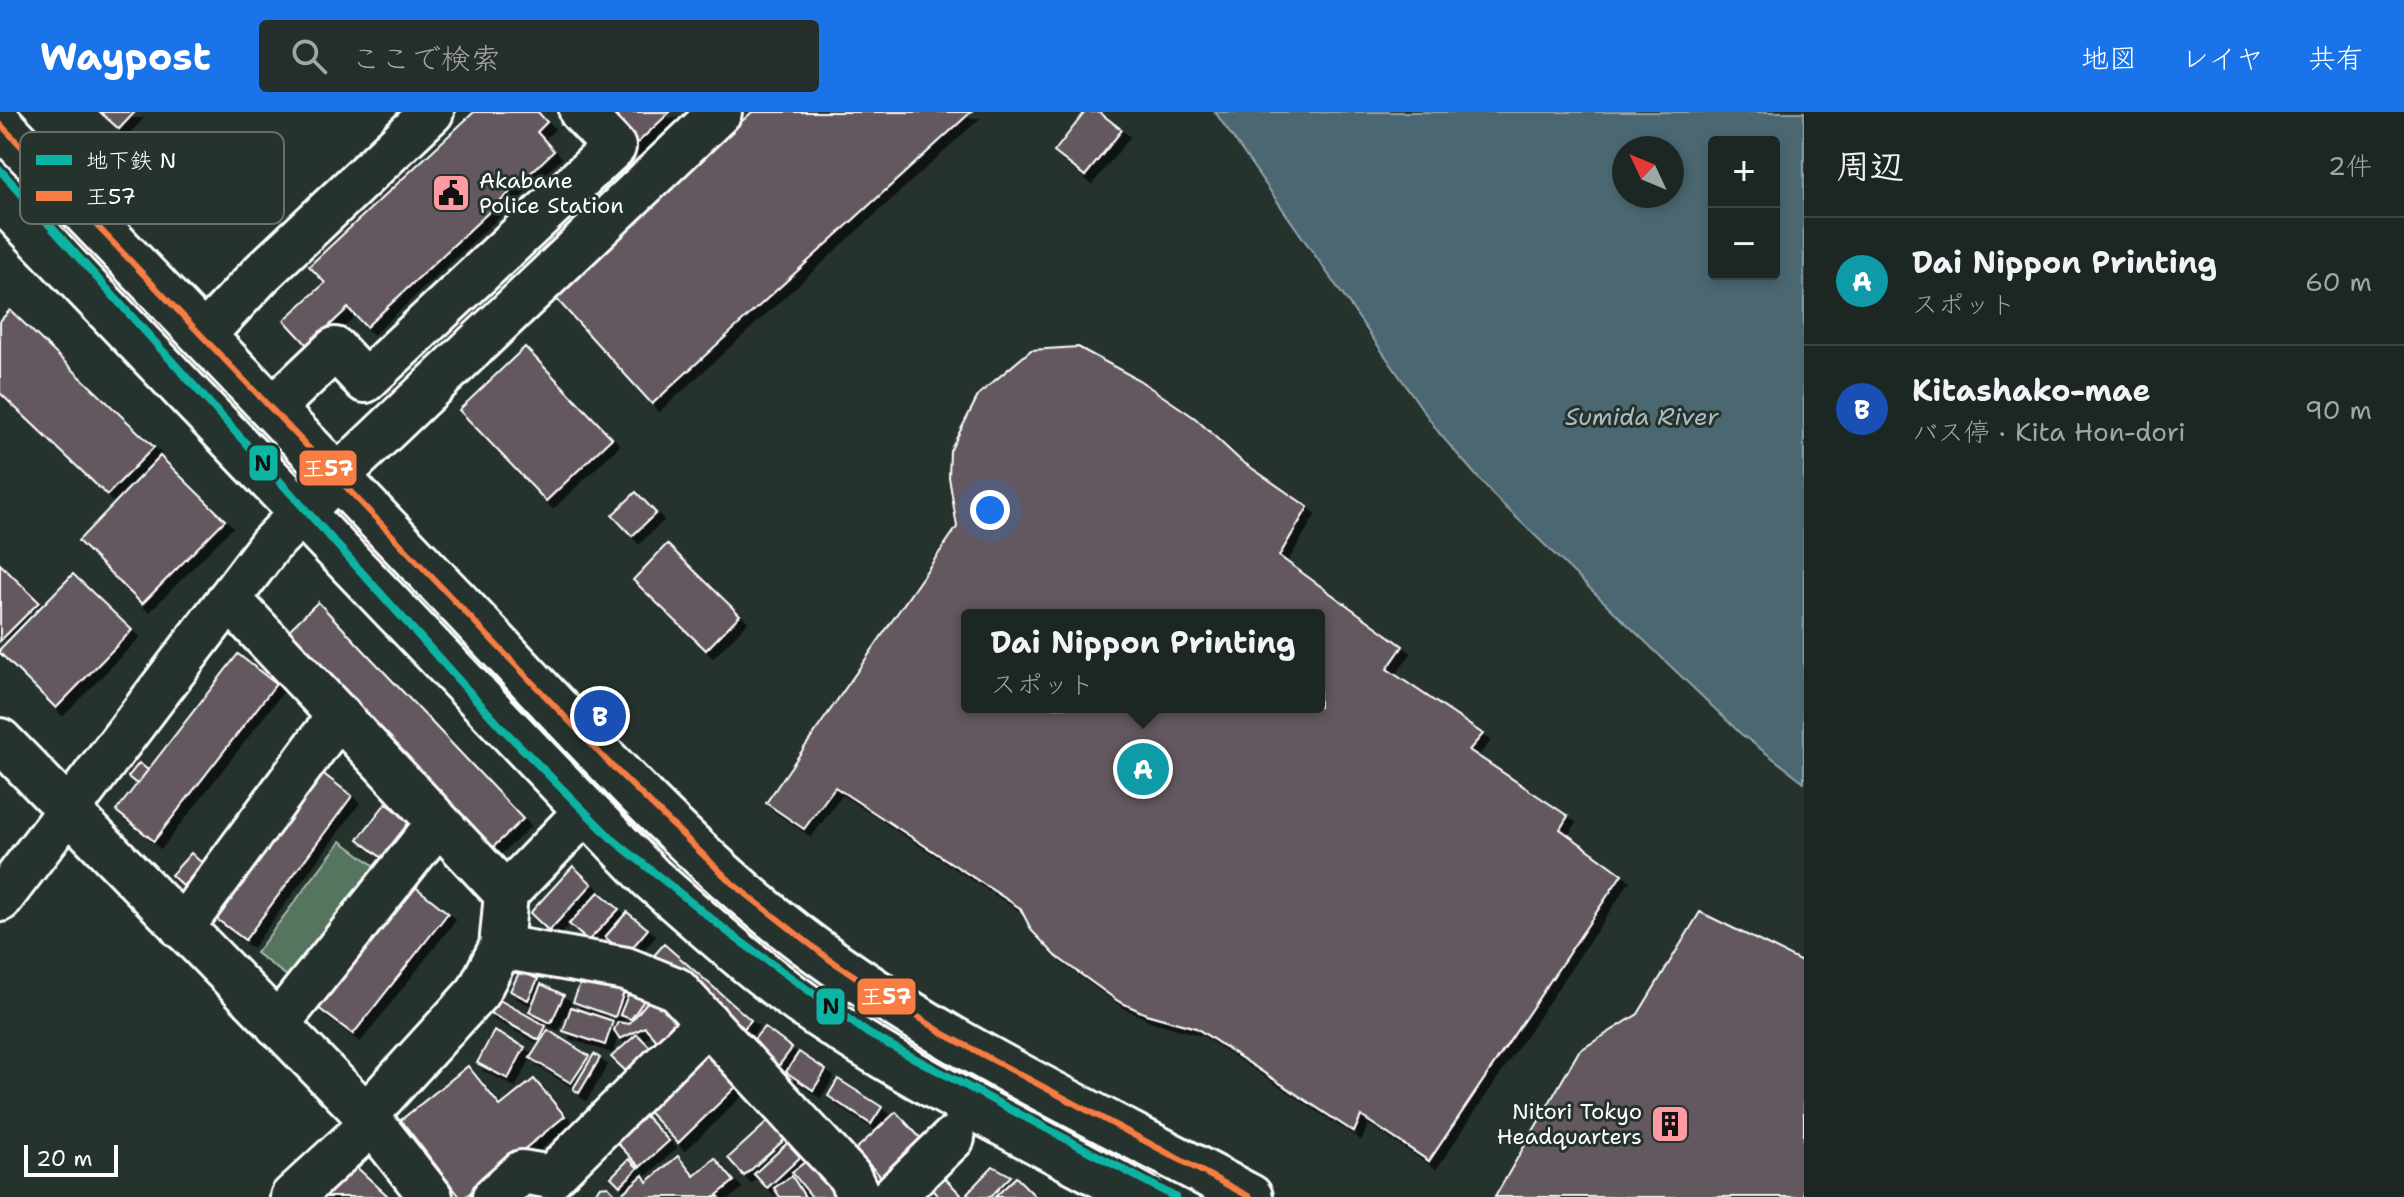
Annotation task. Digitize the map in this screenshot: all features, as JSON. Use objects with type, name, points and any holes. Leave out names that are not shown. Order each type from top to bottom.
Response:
[{"type":"highway","points":[[0,124],[20,145]]},
{"type":"highway","points":[[0,197],[20,218]]},
{"type":"highway","points":[[26,224],[651,878],[753,966],[831,1024],[933,1085],[1142,1197]]},
{"type":"highway","points":[[96,224],[603,754],[722,873],[776,919],[830,960],[961,1042],[1250,1197]]},
{"type":"street","points":[[203,336],[262,273],[432,112]]},
{"type":"street","points":[[272,409],[335,349],[365,381],[614,147],[581,112]]},
{"type":"street","points":[[0,900],[229,599],[300,513],[720,112]]},
{"type":"street","points":[[229,599],[506,894]]},
{"type":"street","points":[[182,928],[339,715]]},
{"type":"street","points":[[0,740],[71,809],[182,928],[369,1119],[431,1197]]},
{"type":"street","points":[[292,1197],[369,1119],[478,992],[501,947],[506,894],[586,811]]},
{"type":"street","points":[[277,1025],[438,823]]},
{"type":"street","points":[[501,947],[626,969],[676,989],[849,1176],[859,1197]]},
{"type":"street","points":[[494,1197],[522,1172],[551,1177],[707,1022]]},
{"type":"street","points":[[892,1197],[953,1138]]},
{"type":"green space","points":[[341,841],[376,867],[291,979],[256,953]]},
{"type":"water","name":"Sumida River","points":[[1215,112],[1804,112],[1804,782],[1741,734],[1493,495],[1439,433]]},
{"type":"building","points":[[100,112],[135,112],[119,129]]},
{"type":"building","points":[[474,112],[538,112],[547,122],[537,132],[554,151],[366,327],[348,308],[308,346],[284,320],[325,283],[309,266]]},
{"type":"building","points":[[598,112],[670,112],[632,148]]},
{"type":"building","points":[[752,112],[971,112],[652,404],[552,294]]},
{"type":"building","points":[[1085,112],[1099,112],[1122,130],[1085,176],[1054,152]]},
{"type":"building","points":[[10,310],[154,447],[107,495],[0,393],[0,321]]},
{"type":"building","points":[[525,347],[612,438],[546,501],[459,410]]},
{"type":"building","points":[[1078,347],[1139,380],[1195,418],[1240,460],[1308,507],[1279,556],[1403,646],[1387,669],[1483,734],[1469,750],[1568,816],[1560,829],[1622,874],[1429,1161],[1361,1116],[1354,1132],[1196,1028],[1146,1014],[1118,1001],[1057,957],[1032,931],[1020,908],[835,787],[804,829],[766,803],[957,527],[949,477],[950,451],[979,394],[1031,350]]},
{"type":"building","points":[[160,456],[225,520],[142,604],[78,541]]},
{"type":"building","points":[[636,492],[656,513],[632,536],[612,515]]},
{"type":"building","points":[[667,544],[740,615],[706,650],[633,580]]},
{"type":"building","points":[[0,564],[39,602],[0,641]]},
{"type":"building","points":[[73,574],[132,630],[56,708],[0,653],[0,649]]},
{"type":"building","points":[[318,602],[523,819],[491,849],[287,632]]},
{"type":"building","points":[[238,654],[276,684],[154,841],[116,811]]},
{"type":"building","points":[[139,763],[148,770],[137,784],[128,777]]},
{"type":"building","points":[[321,772],[352,796],[245,940],[214,917]]},
{"type":"building","points":[[386,803],[415,825],[387,862],[358,839]]},
{"type":"building","points":[[191,853],[203,864],[183,886],[171,875]]},
{"type":"building","points":[[573,866],[592,884],[549,931],[530,913]]},
{"type":"building","points":[[413,885],[448,913],[353,1034],[317,1007]]},
{"type":"building","points":[[599,892],[619,909],[588,941],[569,924]]},
{"type":"building","points":[[627,912],[648,929],[626,955],[605,937]]},
{"type":"building","name":"Nitori Tokyo Headquarters","points":[[1700,912],[1804,963],[1804,1197],[1495,1197],[1579,1051],[1638,1014]]},
{"type":"building","points":[[664,944],[751,1020],[741,1032],[650,960]]},
{"type":"building","points":[[520,971],[538,979],[528,1000],[510,991]]},
{"type":"building","points":[[584,974],[625,989],[615,1017],[573,1002]]},
{"type":"building","points":[[541,984],[564,995],[551,1023],[529,1012]]},
{"type":"building","points":[[632,985],[649,993],[631,1019],[620,1015]]},
{"type":"building","points":[[654,994],[688,1027],[666,1051],[645,1027],[620,1039],[614,1030],[618,1022],[629,1024]]},
{"type":"building","points":[[494,997],[546,1026],[539,1040],[486,1011]]},
{"type":"building","points":[[571,1007],[613,1021],[605,1045],[563,1031]]},
{"type":"building","points":[[764,1027],[792,1048],[777,1068],[748,1047]]},
{"type":"building","points":[[548,1030],[589,1056],[571,1083],[530,1058]]},
{"type":"building","points":[[494,1031],[525,1047],[508,1079],[477,1063]]},
{"type":"building","points":[[637,1034],[659,1056],[632,1077],[611,1057]]},
{"type":"building","points":[[701,1038],[742,1081],[678,1143],[637,1100]]},
{"type":"building","points":[[799,1052],[826,1070],[813,1090],[786,1072]]},
{"type":"building","points":[[594,1054],[600,1058],[579,1093],[573,1089]]},
{"type":"building","points":[[468,1066],[500,1106],[534,1079],[565,1116],[465,1197],[460,1197],[401,1120]]},
{"type":"building","points":[[838,1079],[882,1107],[871,1124],[828,1096]]},
{"type":"building","points":[[633,1103],[669,1141],[640,1167],[605,1130]]},
{"type":"building","points":[[896,1112],[926,1144],[886,1182],[855,1150]]},
{"type":"building","points":[[775,1115],[792,1133],[744,1176],[728,1158]]},
{"type":"building","points":[[795,1136],[808,1150],[767,1188],[754,1174]]},
{"type":"building","points":[[817,1153],[837,1197],[812,1197],[792,1172]]},
{"type":"building","points":[[678,1156],[694,1176],[715,1158],[734,1181],[717,1195],[719,1197],[618,1197],[643,1175],[647,1182]]},
{"type":"building","points":[[629,1159],[638,1168],[620,1186],[611,1177]]},
{"type":"building","points":[[351,1162],[389,1197],[319,1197]]},
{"type":"building","points":[[993,1166],[1011,1176],[990,1197],[971,1197],[967,1193]]},
{"type":"building","points":[[792,1176],[805,1197],[780,1197],[774,1188]]},
{"type":"building","points":[[1016,1177],[1036,1197],[995,1197]]},
{"type":"building","points":[[945,1178],[963,1197],[939,1197],[932,1190]]},
{"type":"building","points":[[608,1186],[618,1197],[601,1197],[596,1192],[599,1187]]},
{"type":"metro line","name":"N","points":[[0,170],[20,192]]},
{"type":"metro line","name":"N","points":[[49,224],[499,725],[611,838],[733,936],[869,1034],[1175,1197]]},
{"type":"transit line","name":"王57","points":[[0,124],[20,145]]},
{"type":"transit line","name":"王57","points":[[95,224],[611,765],[732,883],[830,960],[946,1035],[1250,1197]]},
{"type":"place","name":"Akabane Police Station","points":[[451,193]]},
{"type":"place","name":"Kitashako-mae","points":[[600,716]]},
{"type":"place","name":"Dai Nippon Printing","points":[[1143,769]]},
{"type":"place","name":"Nitori Tokyo Headquarters","points":[[1670,1124]]}]
